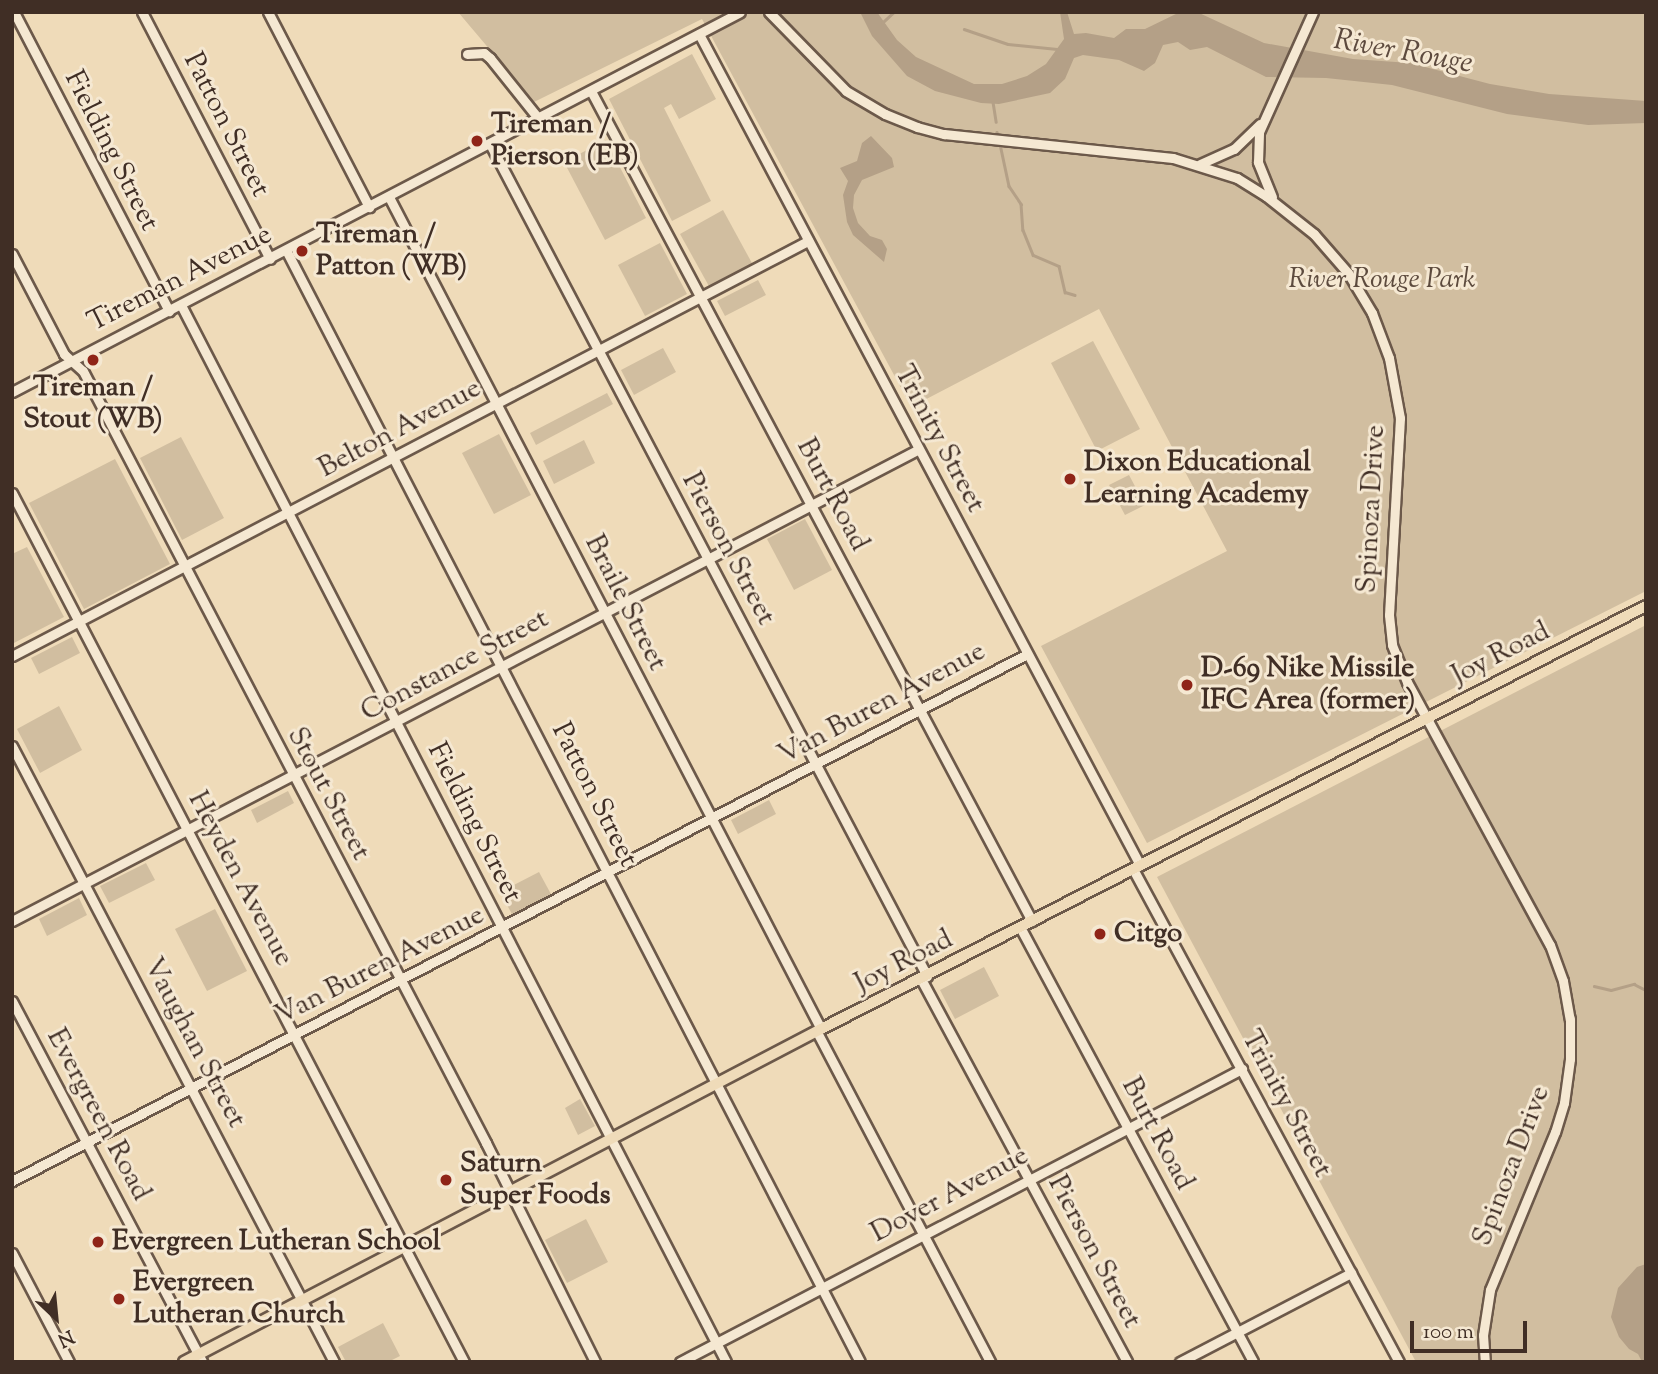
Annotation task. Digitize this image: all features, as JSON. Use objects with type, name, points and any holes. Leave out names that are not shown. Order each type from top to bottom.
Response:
[{"type":"main road","name":"Joy Road","points":[[184,1362],[200,1358],[302,1300],[819,1030],[1646,606]]},
{"type":"street","name":"Fielding Street","points":[[14,12],[169,311]]},
{"type":"street","name":"Patton Street","points":[[142,12],[270,259]]},
{"type":"street","points":[[268,12],[369,207]]},
{"type":"street","points":[[389,197],[740,12]]},
{"type":"street","name":"Spinoza Drive","points":[[769,12],[814,62],[846,90],[885,114],[917,127],[944,134],[1138,153],[1199,165],[1237,178],[1277,204],[1314,234],[1348,273],[1372,313],[1389,358],[1398,398],[1401,437],[1390,634],[1398,664],[1550,945],[1563,981],[1570,1019],[1570,1059],[1564,1103],[1555,1132],[1490,1290],[1483,1335],[1485,1362]]},
{"type":"street","points":[[1277,204],[1265,184],[1258,162],[1258,142],[1263,119],[1313,12]]},
{"type":"street","name":"Trinity Street","points":[[699,34],[1027,653],[1242,1069],[1399,1362]]},
{"type":"street","points":[[467,54],[484,53],[490,58],[538,118]]},
{"type":"street","name":"Burt Road","points":[[592,91],[1032,921]]},
{"type":"street","points":[[1199,165],[1234,149],[1263,119]]},
{"type":"street","name":"Pierson Street","points":[[490,144],[816,765],[1029,1180],[1127,1362]]},
{"type":"street","name":"Tireman Avenue","points":[[12,392],[389,197]]},
{"type":"street","name":"Braile Street","points":[[389,197],[713,819],[990,1362]]},
{"type":"street","name":"Belton Avenue","points":[[12,656],[498,405],[808,241]]},
{"type":"street","name":"Patton Street","points":[[286,250],[860,1362]]},
{"type":"street","name":"Stout Street","points":[[12,254],[64,354],[83,371],[511,1192],[595,1362]]},
{"type":"street","name":"Fielding Street","points":[[181,305],[726,1362]]},
{"type":"street","name":"Constance Street","points":[[12,921],[919,449]]},
{"type":"street","name":"Heyden Avenue","points":[[12,493],[464,1362]]},
{"type":"street","name":"Van Buren Avenue","points":[[12,1181],[713,819],[1027,653]]},
{"type":"street","name":"Vaughan Street","points":[[12,746],[334,1362]]},
{"type":"street","name":"Burt Road","points":[[1020,927],[1253,1362]]},
{"type":"street","name":"Evergreen Road","points":[[12,1001],[200,1358]]},
{"type":"street","name":"Dover Avenue","points":[[680,1362],[1242,1069]]},
{"type":"street","points":[[12,1252],[69,1362]]},
{"type":"street","points":[[1181,1362],[1351,1273]]},
{"type":"green space","name":"River Rouge Park","points":[[458,12],[1646,12],[1646,591],[1147,843],[1041,646],[1227,551],[1099,309],[913,406],[914,412],[702,19],[534,102]]},
{"type":"green space","points":[[692,54],[716,99],[679,119],[671,104],[664,108],[711,201],[672,221],[609,99]]},
{"type":"green space","points":[[606,140],[646,218],[605,240],[564,162]]},
{"type":"green space","points":[[723,210],[753,265],[710,288],[680,234]]},
{"type":"green space","points":[[660,243],[687,294],[645,316],[618,265]]},
{"type":"green space","points":[[758,280],[766,295],[725,316],[717,301]]},
{"type":"green space","points":[[1093,341],[1140,429],[1097,451],[1051,363]]},
{"type":"green space","points":[[663,348],[676,372],[634,395],[621,370]]},
{"type":"green space","points":[[607,393],[613,404],[536,445],[530,433]]},
{"type":"green space","points":[[499,434],[531,495],[494,514],[462,453]]},
{"type":"green space","points":[[181,437],[224,518],[182,540],[140,458]]},
{"type":"green space","points":[[584,440],[595,463],[554,484],[543,461]]},
{"type":"green space","points":[[115,459],[170,564],[84,609],[29,503]]},
{"type":"green space","points":[[1129,475],[1145,505],[1125,515],[1109,485]]},
{"type":"green space","points":[[805,519],[832,570],[794,590],[767,539]]},
{"type":"green space","points":[[27,547],[64,617],[12,644],[12,554]]},
{"type":"green space","points":[[1646,625],[1646,1362],[1416,1362],[1157,877]]},
{"type":"green space","points":[[72,637],[80,653],[39,674],[31,658]]},
{"type":"green space","points":[[59,706],[82,750],[40,773],[17,729]]},
{"type":"green space","points":[[288,791],[294,803],[257,823],[251,810]]},
{"type":"green space","points":[[769,800],[776,814],[738,834],[731,820]]},
{"type":"green space","points":[[146,863],[155,880],[109,903],[100,886]]},
{"type":"green space","points":[[539,872],[552,896],[513,916],[500,892]]},
{"type":"green space","points":[[79,898],[87,915],[47,936],[39,919]]},
{"type":"green space","points":[[215,909],[247,971],[207,991],[175,929]]},
{"type":"green space","points":[[984,967],[999,996],[955,1019],[940,990]]},
{"type":"green space","points":[[580,1099],[595,1126],[578,1135],[565,1108]]},
{"type":"green space","points":[[586,1219],[608,1262],[567,1283],[545,1240]]},
{"type":"green space","points":[[383,1323],[400,1356],[388,1362],[346,1362],[338,1347]]},
{"type":"shaded area","points":[[860,12],[877,12],[897,40],[916,57],[974,84],[1002,84],[1027,76],[1046,64],[1064,39],[1060,12],[1067,12],[1074,34],[1086,33],[1114,38],[1126,29],[1145,29],[1180,12],[1197,12],[1264,43],[1353,59],[1410,63],[1490,84],[1549,94],[1646,101],[1646,123],[1588,125],[1507,114],[1392,85],[1326,78],[1266,77],[1207,47],[1190,50],[1178,42],[1163,45],[1155,63],[1144,71],[1119,60],[1083,55],[1074,58],[1065,79],[1050,93],[999,104],[981,103],[935,91],[907,76],[872,36]]},
{"type":"shaded area","points":[[871,136],[892,158],[894,167],[862,180],[854,195],[853,208],[858,223],[870,236],[882,240],[887,249],[884,262],[853,235],[847,222],[843,195],[848,181],[840,168],[857,161],[862,143]]},
{"type":"shaded area","points":[[1646,1264],[1646,1362],[1642,1362],[1638,1354],[1629,1349],[1619,1337],[1611,1317],[1618,1288],[1637,1267]]},
{"type":"waterway","points":[[882,23],[894,12]]},
{"type":"waterway","points":[[964,29],[1008,44],[1057,49]]},
{"type":"waterway","points":[[993,102],[996,122]]},
{"type":"waterway","points":[[1000,144],[1009,186],[1021,204],[1023,230],[1033,255],[1059,266],[1065,292],[1075,295]]},
{"type":"waterway","points":[[1594,986],[1611,990],[1634,984],[1646,990]]},
{"type":"place","name":"Tireman / Pierson (EB)","points":[[477,141]]},
{"type":"place","name":"Tireman / Patton (WB)","points":[[302,251]]},
{"type":"place","name":"Tireman / Stout (WB)","points":[[93,360]]},
{"type":"place","name":"Dixon Educational Learning Academy","points":[[1070,479]]},
{"type":"place","name":"D-69 Nike Missile IFC Area (former)","points":[[1187,685]]},
{"type":"place","name":"Citgo","points":[[1100,934]]},
{"type":"place","name":"Saturn Super Foods","points":[[446,1180]]},
{"type":"place","name":"Evergreen Lutheran School","points":[[98,1242]]},
{"type":"place","name":"Evergreen Lutheran Church","points":[[119,1299]]},
{"type":"water label","name":"River Rouge","points":[[1403,53]]}]
